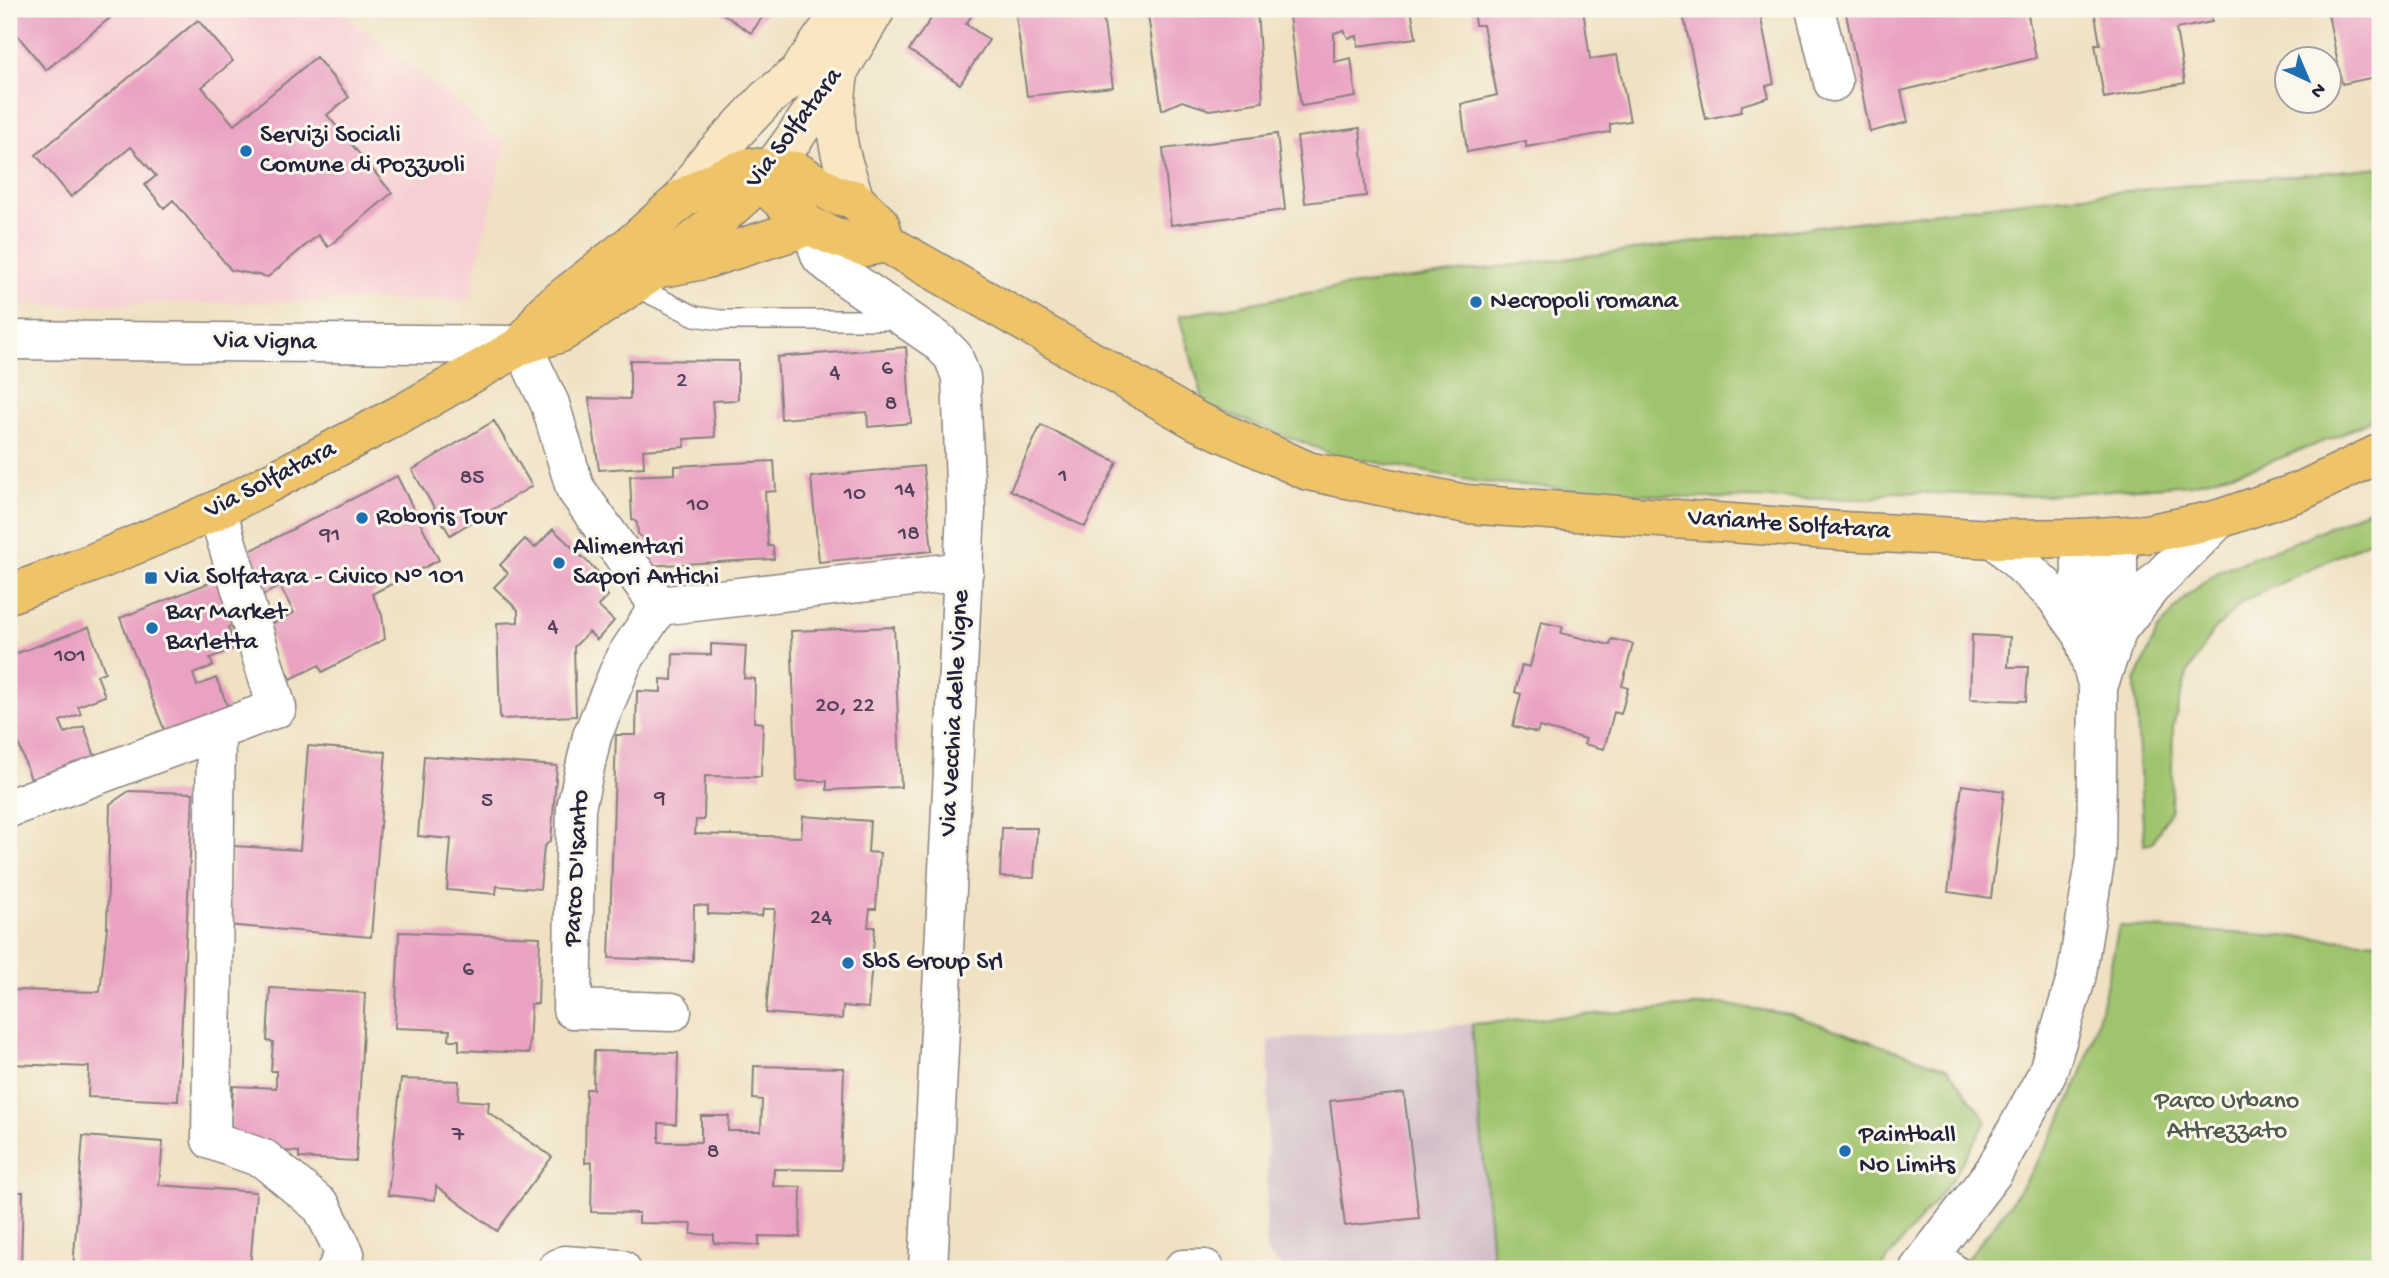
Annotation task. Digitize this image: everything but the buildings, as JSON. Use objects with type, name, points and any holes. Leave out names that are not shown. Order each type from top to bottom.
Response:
[{"type":"main road","name":"Via Solfatara","points":[[522,345],[545,312],[635,241],[683,198],[704,165],[766,99],[799,73],[843,9]]},
{"type":"main road","name":"Via Solfatara","points":[[9,594],[218,510],[405,412],[522,345],[561,333],[645,277],[706,230],[772,168],[840,71],[876,9]]},
{"type":"main road","points":[[840,71],[835,103],[839,147],[854,200]]},
{"type":"main road","points":[[683,198],[722,177],[749,167],[772,168],[796,171],[835,195],[854,200],[880,224],[886,243],[865,247],[810,226],[775,195],[772,168],[770,147],[779,110],[799,73]]},
{"type":"main road","points":[[645,277],[810,226]]},
{"type":"main road","name":"Variante Solfatara","points":[[886,243],[1197,421],[1307,471],[1466,504],[1842,531],[1995,538],[2118,536],[2146,534],[2219,519],[2301,491],[2380,453]]},
{"type":"street","points":[[1815,9],[1833,82]]},
{"type":"street","name":"Via Vecchia delle Vigne","points":[[810,226],[821,257],[937,340],[953,356],[961,377],[966,510],[964,571],[928,1269]]},
{"type":"street","name":"Via Vigna","points":[[9,340],[522,345]]},
{"type":"street","points":[[522,345],[550,404],[575,488],[659,606],[964,571]]},
{"type":"street","points":[[9,808],[277,708],[218,510]]},
{"type":"street","points":[[2100,632],[2151,587],[2219,519]]},
{"type":"street","points":[[1939,1262],[1994,1171],[2047,1073],[2076,979],[2096,856],[2100,632],[2118,536]]},
{"type":"street","points":[[1995,538],[2055,596],[2100,632]]},
{"type":"street","points":[[2080,538],[2100,632]]},
{"type":"street","name":"Parco D'Isanto","points":[[659,606],[624,659],[592,736],[581,784],[576,808],[572,1009],[672,1012]]},
{"type":"street","points":[[216,731],[211,1140],[264,1159],[322,1207],[345,1254],[337,1269]]},
{"type":"street","points":[[557,1269],[565,1265],[621,1269]]},
{"type":"street","points":[[1183,1269],[1205,1269]]},
{"type":"lane","points":[[645,277],[695,316],[720,320],[886,320],[899,313]]},
{"type":"shaded area","points":[[9,9],[338,9],[506,143],[469,299],[9,306]]},
{"type":"shaded area","points":[[1472,1024],[1493,1269],[1287,1269],[1266,1254],[1269,1040]]},
{"type":"green space","points":[[2380,167],[2380,414],[2343,434],[2262,465],[2191,484],[2034,496],[1891,492],[1872,499],[1694,498],[1479,482],[1332,454],[1205,405],[1179,316],[1341,287],[2032,200]]},
{"type":"green space","points":[[2380,504],[2380,536],[2243,601],[2213,632],[2187,674],[2173,726],[2171,809],[2153,842],[2144,844],[2135,682],[2157,632],[2185,597],[2221,570],[2299,540]]},
{"type":"green space","name":"Parco Urbano Attrezzato","points":[[2119,926],[2380,942],[2380,1269],[1957,1269],[1991,1230],[2023,1185],[2063,1114],[2082,1071],[2095,1030]]},
{"type":"green space","points":[[1720,1004],[1790,1014],[1947,1068],[1987,1121],[1951,1181],[1880,1269],[1493,1269],[1472,1024]]},
{"type":"place","name":"Servizi Sociali Comune di Pozzuoli","points":[[246,151]]},
{"type":"place","name":"Necropoli romana","points":[[1476,302]]},
{"type":"place","name":"Roboris Tour","points":[[362,518]]},
{"type":"place","name":"Alimentari Sapori Antichi","points":[[559,563]]},
{"type":"place","name":"Via Solfatara - Civico N° 101","points":[[151,578]]},
{"type":"place","name":"Bar Market Barletta","points":[[152,628]]},
{"type":"place","name":"SbS Group Srl","points":[[848,963]]},
{"type":"place","name":"Paintball No Limits","points":[[1845,1151]]}]
